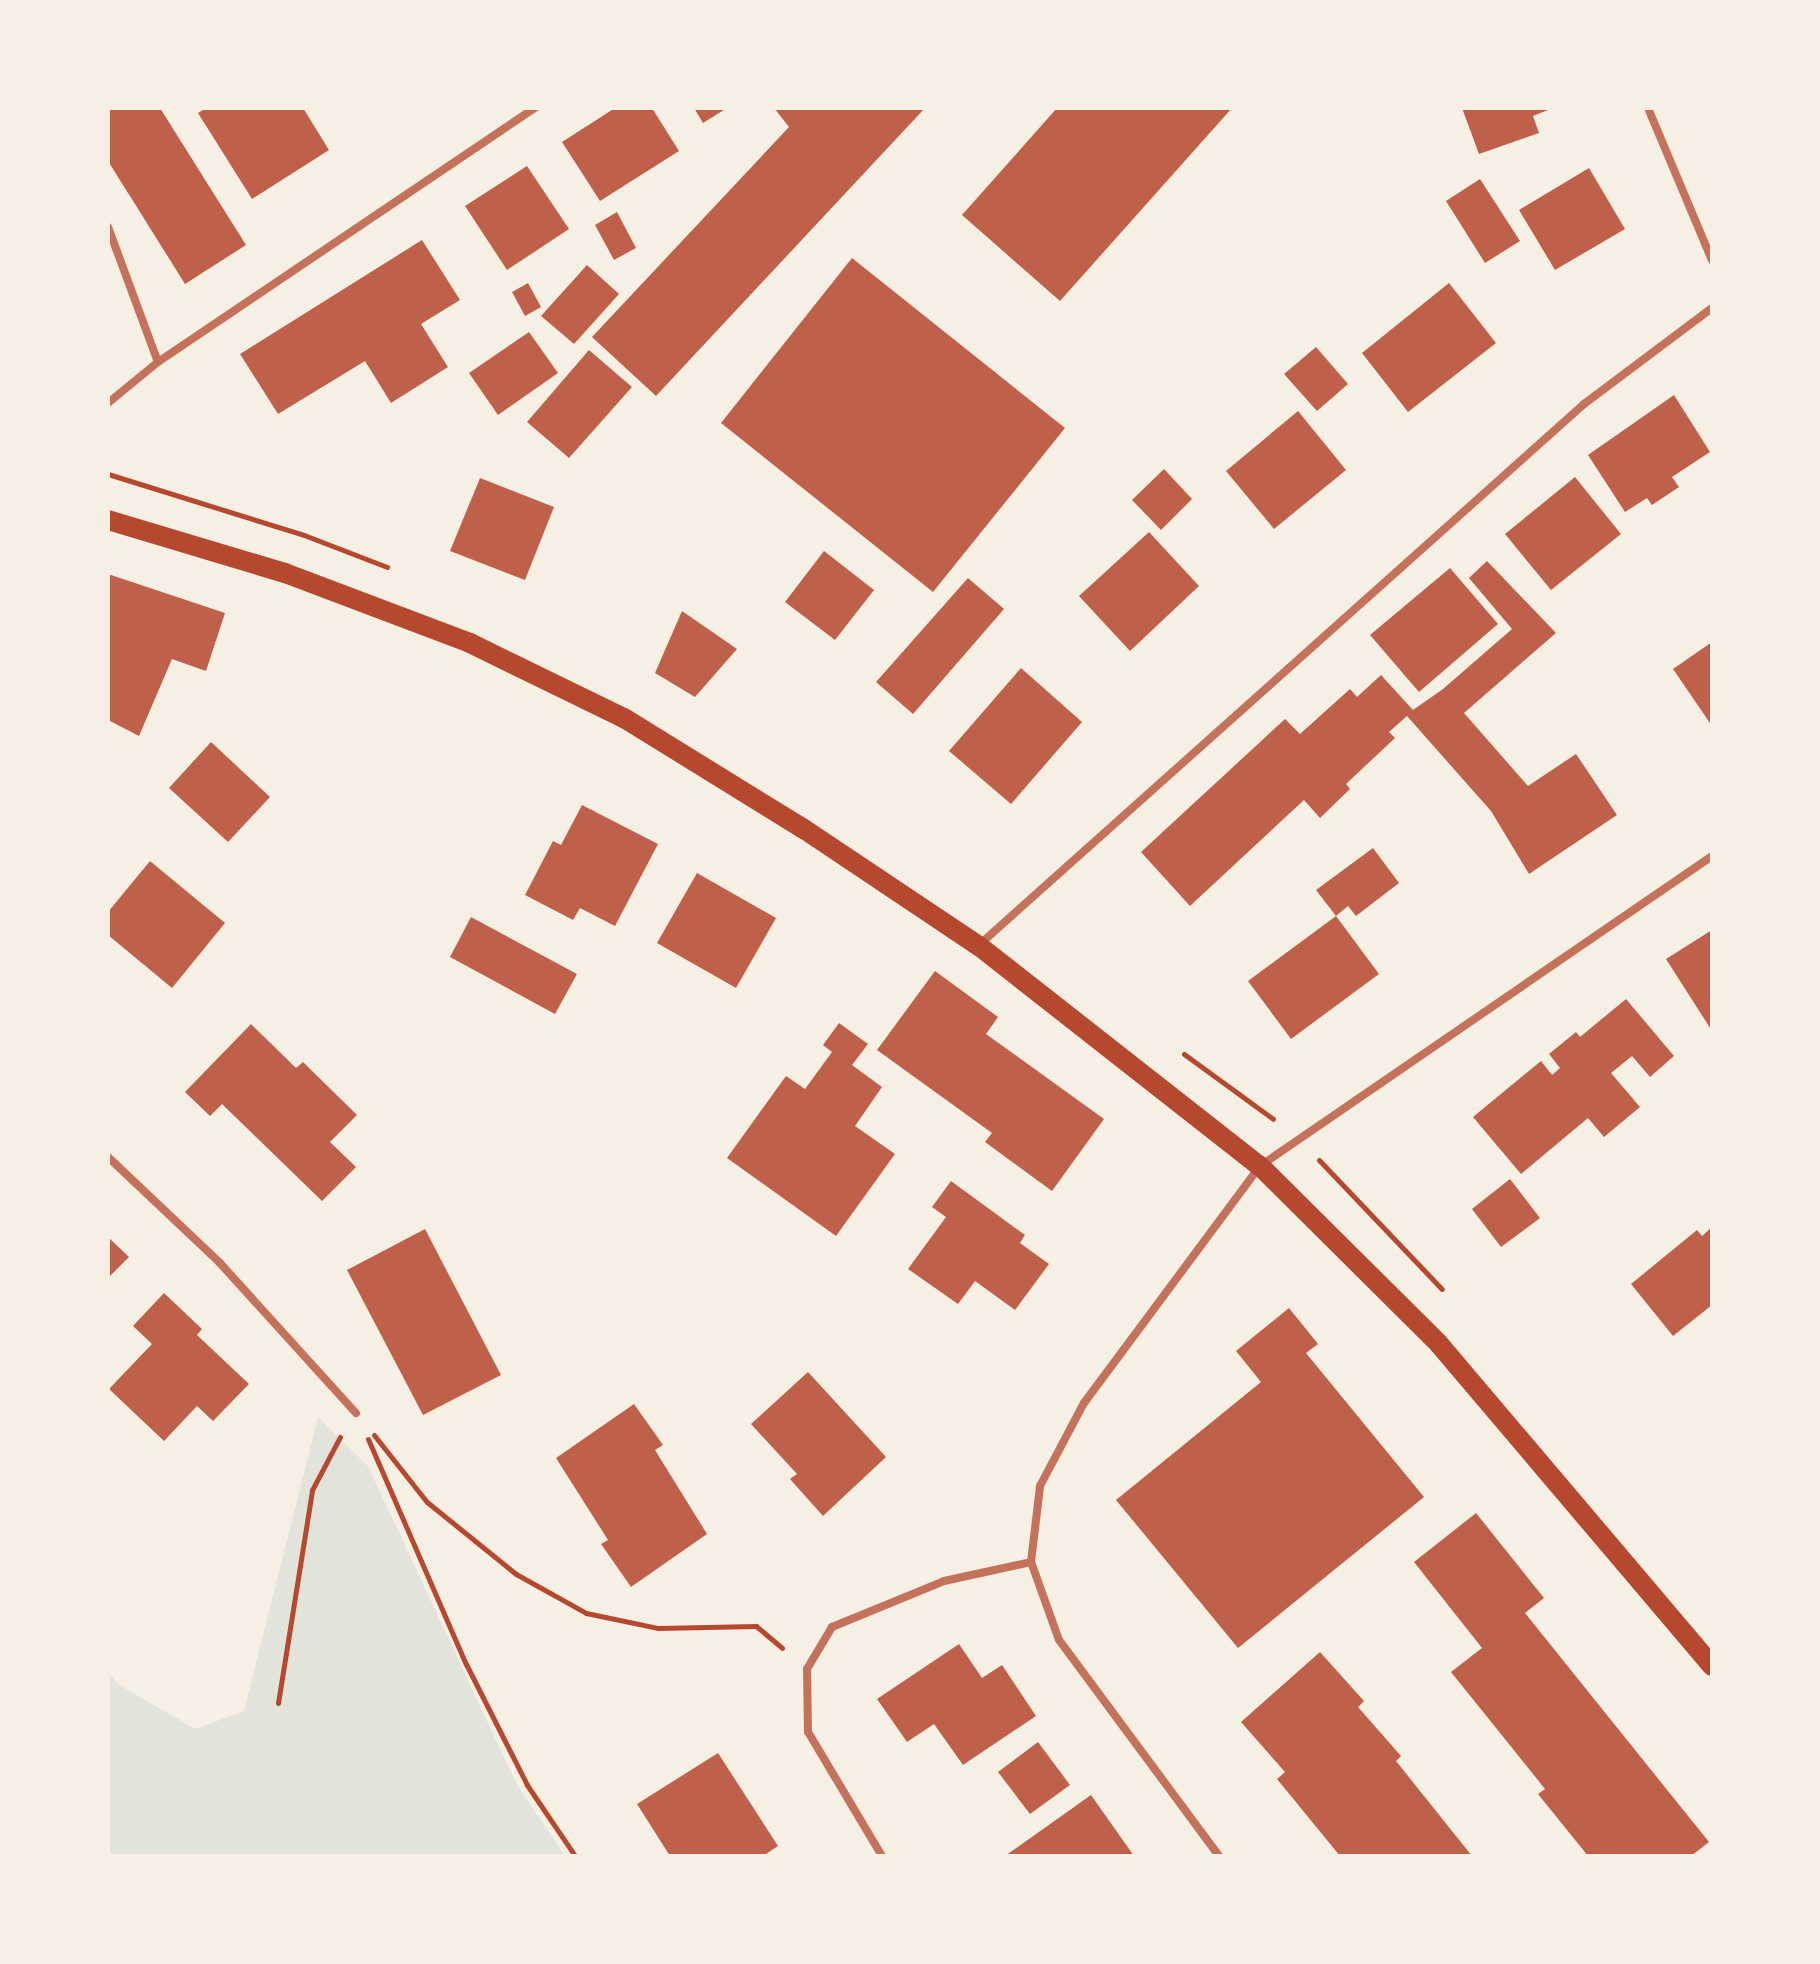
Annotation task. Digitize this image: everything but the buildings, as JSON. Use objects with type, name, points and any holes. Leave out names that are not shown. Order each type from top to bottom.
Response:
[{"type":"main road","points":[[108,520],[285,573],[470,643],[624,718],[804,829],[979,946],[1260,1166],[1449,1355],[1712,1666]]},
{"type":"street","points":[[108,403],[158,362],[535,108]]},
{"type":"street","points":[[1648,108],[1712,260]]},
{"type":"street","points":[[108,227],[158,362]]},
{"type":"street","points":[[979,946],[1584,404],[1712,308]]},
{"type":"street","points":[[1219,1856],[1059,1640],[1031,1562],[1040,1486],[1084,1403],[1260,1166],[1712,856]]},
{"type":"street","points":[[108,1157],[219,1262],[356,1413]]},
{"type":"street","points":[[882,1856],[808,1732],[807,1669],[832,1627],[944,1581],[1031,1562]]},
{"type":"path","points":[[356,1413],[427,1502],[516,1574],[600,1616],[658,1628],[756,1626],[807,1669]]},
{"type":"path","points":[[278,1703],[312,1490],[356,1413]]},
{"type":"path","points":[[356,1413],[466,1664],[527,1785],[575,1856]]},
{"type":"shaded area","points":[[318,1417],[368,1466],[517,1785],[565,1856],[108,1856],[108,1672],[118,1684],[195,1729],[244,1711]]}]
